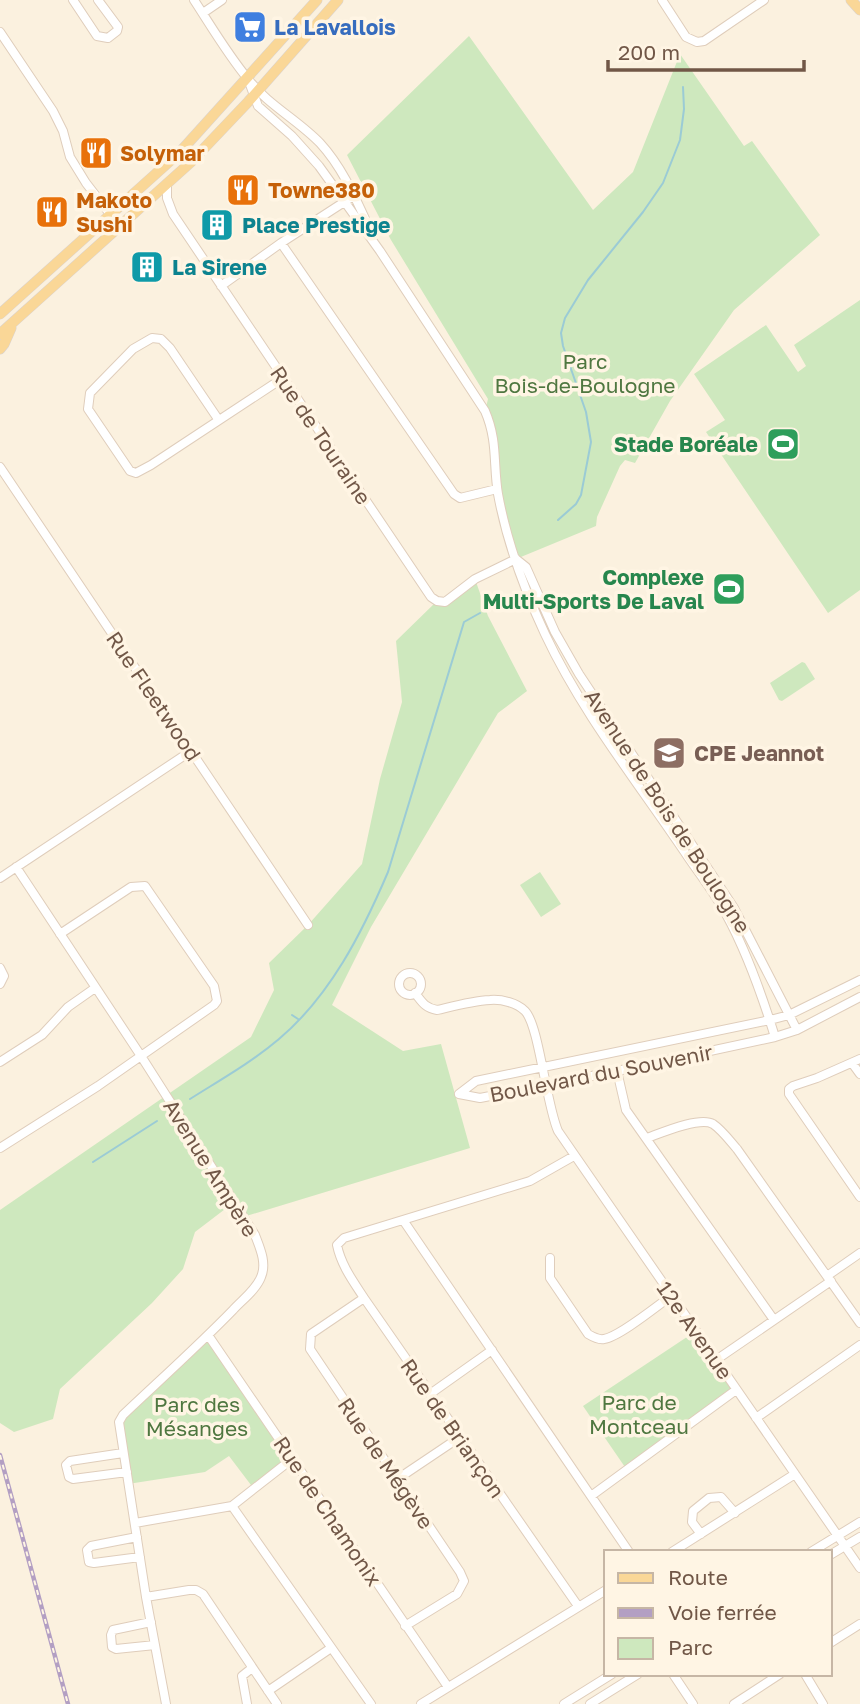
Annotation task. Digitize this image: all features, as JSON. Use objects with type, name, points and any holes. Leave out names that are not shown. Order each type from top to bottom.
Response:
[{"type":"main road","points":[[0,312],[189,143],[317,0]]},
{"type":"main road","points":[[0,334],[167,185],[256,93],[338,0]]},
{"type":"main road","points":[[851,0],[860,10]]},
{"type":"main road","points":[[0,349],[12,323]]},
{"type":"street","points":[[73,0],[97,36],[108,38],[118,27],[98,0]]},
{"type":"street","name":"Avenue de Bois de Boulogne","points":[[194,0],[248,79],[256,93],[258,106],[292,136],[319,166],[380,251],[485,411],[494,437],[497,489],[518,572],[556,657],[591,714],[725,912],[751,968],[775,1037]]},
{"type":"street","points":[[203,13],[222,0]]},
{"type":"street","points":[[662,0],[686,37],[692,41],[704,41],[764,0]]},
{"type":"street","points":[[0,32],[53,111],[63,131],[70,157],[120,227]]},
{"type":"street","name":"Avenue de Bois de Boulogne","points":[[256,93],[319,143],[355,195],[380,251]]},
{"type":"street","name":"Rue de Touraine","points":[[167,185],[167,199],[173,214],[431,597],[444,602],[475,579],[516,559]]},
{"type":"street","points":[[221,286],[355,195]]},
{"type":"street","points":[[281,243],[454,494],[460,499],[497,489]]},
{"type":"street","points":[[218,419],[161,338],[152,338],[133,349],[90,393],[88,409],[130,471],[136,472],[151,465],[283,378]]},
{"type":"street","name":"Rue Fleetwood","points":[[0,467],[308,925]]},
{"type":"street","name":"Avenue de Bois de Boulogne","points":[[516,559],[526,567],[555,632],[579,674],[728,898],[797,1030]]},
{"type":"street","points":[[0,878],[191,751]]},
{"type":"street","name":"Avenue Ampère","points":[[16,867],[141,1056],[255,1235],[261,1251],[262,1276],[256,1287],[123,1415],[119,1422],[146,1597],[166,1704]]},
{"type":"street","points":[[0,1149],[98,1086],[214,1005],[218,996],[214,986],[145,886],[131,887],[60,934]]},
{"type":"street","points":[[0,968],[4,976],[0,984]]},
{"type":"street","name":"Boulevard du Souvenir","points":[[860,980],[789,1015],[476,1081],[459,1094],[480,1098],[775,1037],[797,1030],[860,998]]},
{"type":"street","points":[[0,1062],[42,1035],[68,1007],[95,988]]},
{"type":"street","name":"12e Avenue","points":[[415,993],[424,1006],[437,1010],[492,999],[514,1003],[526,1012],[533,1024],[552,1117],[574,1156],[860,1569]]},
{"type":"street","points":[[860,1074],[856,1061],[789,1089],[789,1094],[860,1197]]},
{"type":"street","points":[[617,1071],[626,1110],[774,1320]]},
{"type":"street","points":[[647,1138],[694,1122],[714,1124],[737,1149],[860,1323]]},
{"type":"street","points":[[574,1156],[530,1181],[403,1220],[628,1550]]},
{"type":"street","name":"Rue de Briançon","points":[[403,1220],[344,1238],[337,1245],[339,1255],[364,1298],[578,1606]]},
{"type":"street","points":[[716,1360],[774,1320],[860,1253]]},
{"type":"street","points":[[550,1258],[550,1278],[588,1334],[594,1338],[605,1339],[616,1334],[671,1296]]},
{"type":"street","name":"Rue de Mégève","points":[[364,1298],[311,1334],[308,1343],[310,1349],[464,1581],[457,1594],[405,1626]]},
{"type":"street","name":"Rue de Chamonix","points":[[208,1335],[448,1687]]},
{"type":"street","points":[[756,1418],[860,1345]]},
{"type":"street","points":[[430,1394],[492,1350]]},
{"type":"street","points":[[591,1496],[736,1390]]},
{"type":"street","points":[[396,1480],[460,1437]]},
{"type":"street","points":[[123,1453],[70,1461],[66,1465],[69,1477],[73,1479],[127,1472]]},
{"type":"street","points":[[135,1523],[232,1506],[292,1459]]},
{"type":"street","points":[[675,1550],[794,1474]]},
{"type":"street","points":[[701,1534],[692,1522],[694,1511],[709,1498],[721,1497],[735,1513]]},
{"type":"street","points":[[232,1506],[370,1704]]},
{"type":"street","points":[[814,1550],[860,1522]]},
{"type":"street","points":[[137,1537],[90,1546],[87,1550],[89,1562],[94,1563],[140,1557]]},
{"type":"street","points":[[832,1555],[860,1538]]},
{"type":"street","points":[[146,1597],[189,1590],[203,1594],[276,1704]]},
{"type":"street","points":[[421,1704],[604,1591]]},
{"type":"street","points":[[151,1622],[113,1630],[113,1647],[155,1646]]},
{"type":"street","points":[[832,1642],[860,1624]]},
{"type":"street","points":[[268,1691],[331,1648]]},
{"type":"street","points":[[247,1704],[242,1676],[252,1668]]},
{"type":"street","points":[[564,1704],[609,1676]]},
{"type":"street","points":[[588,1689],[595,1703],[635,1676]]},
{"type":"street","points":[[674,1676],[693,1704]]},
{"type":"street","points":[[734,1704],[777,1676]]},
{"type":"street","points":[[806,1676],[822,1704]]},
{"type":"green space","name":"Parc Bois-de-Boulogne","points":[[469,36],[593,210],[633,172],[680,54],[744,146],[752,141],[820,235],[734,310],[670,401],[635,463],[625,460],[620,466],[597,517],[596,526],[516,559],[503,518],[485,411],[488,399],[391,240],[347,155]]},
{"type":"green space","points":[[860,300],[860,590],[828,613],[706,432],[725,420],[694,374],[766,325],[798,372],[806,366],[794,345]]},
{"type":"green space","points":[[475,579],[488,616],[527,691],[498,713],[371,927],[332,1005],[403,1051],[441,1044],[470,1148],[243,1217],[233,1203],[195,1232],[183,1269],[152,1303],[60,1389],[53,1419],[14,1432],[0,1423],[0,1210],[251,1037],[274,990],[269,963],[308,925],[362,864],[380,779],[402,702],[396,641],[437,601],[445,602]]},
{"type":"green space","points":[[802,662],[815,679],[782,701],[779,700],[770,683]]},
{"type":"green space","points":[[540,872],[561,904],[541,917],[520,885]]},
{"type":"green space","name":"Parc de Montceau","points":[[696,1331],[736,1390],[627,1470],[583,1406]]},
{"type":"green space","name":"Parc des Mésanges","points":[[208,1335],[292,1459],[254,1489],[229,1456],[205,1472],[128,1484],[120,1431],[123,1415]]},
{"type":"waterway","points":[[558,520],[576,504],[581,495],[591,442],[586,412],[563,346],[561,333],[565,318],[588,280],[663,183],[680,140],[684,109],[683,87]]},
{"type":"waterway","points":[[190,1099],[279,1039],[314,1003],[343,962],[388,872],[464,622],[480,613]]},
{"type":"waterway","points":[[292,1015],[298,1019]]},
{"type":"waterway","points":[[93,1162],[157,1121]]},
{"type":"railway","points":[[0,1455],[68,1704]]},
{"type":"place","name":"La Lavallois","points":[[250,27]]},
{"type":"place","name":"Solymar","points":[[96,153]]},
{"type":"place","name":"Towne380","points":[[243,190]]},
{"type":"place","name":"Makoto Sushi","points":[[52,212]]},
{"type":"place","name":"Place Prestige","points":[[217,225]]},
{"type":"place","name":"La Sirene","points":[[147,267]]},
{"type":"place","name":"Stade Boréale","points":[[783,444]]},
{"type":"place","name":"Complexe Multi-Sports De Laval","points":[[729,589]]},
{"type":"place","name":"CPE Jeannot","points":[[669,753]]}]
